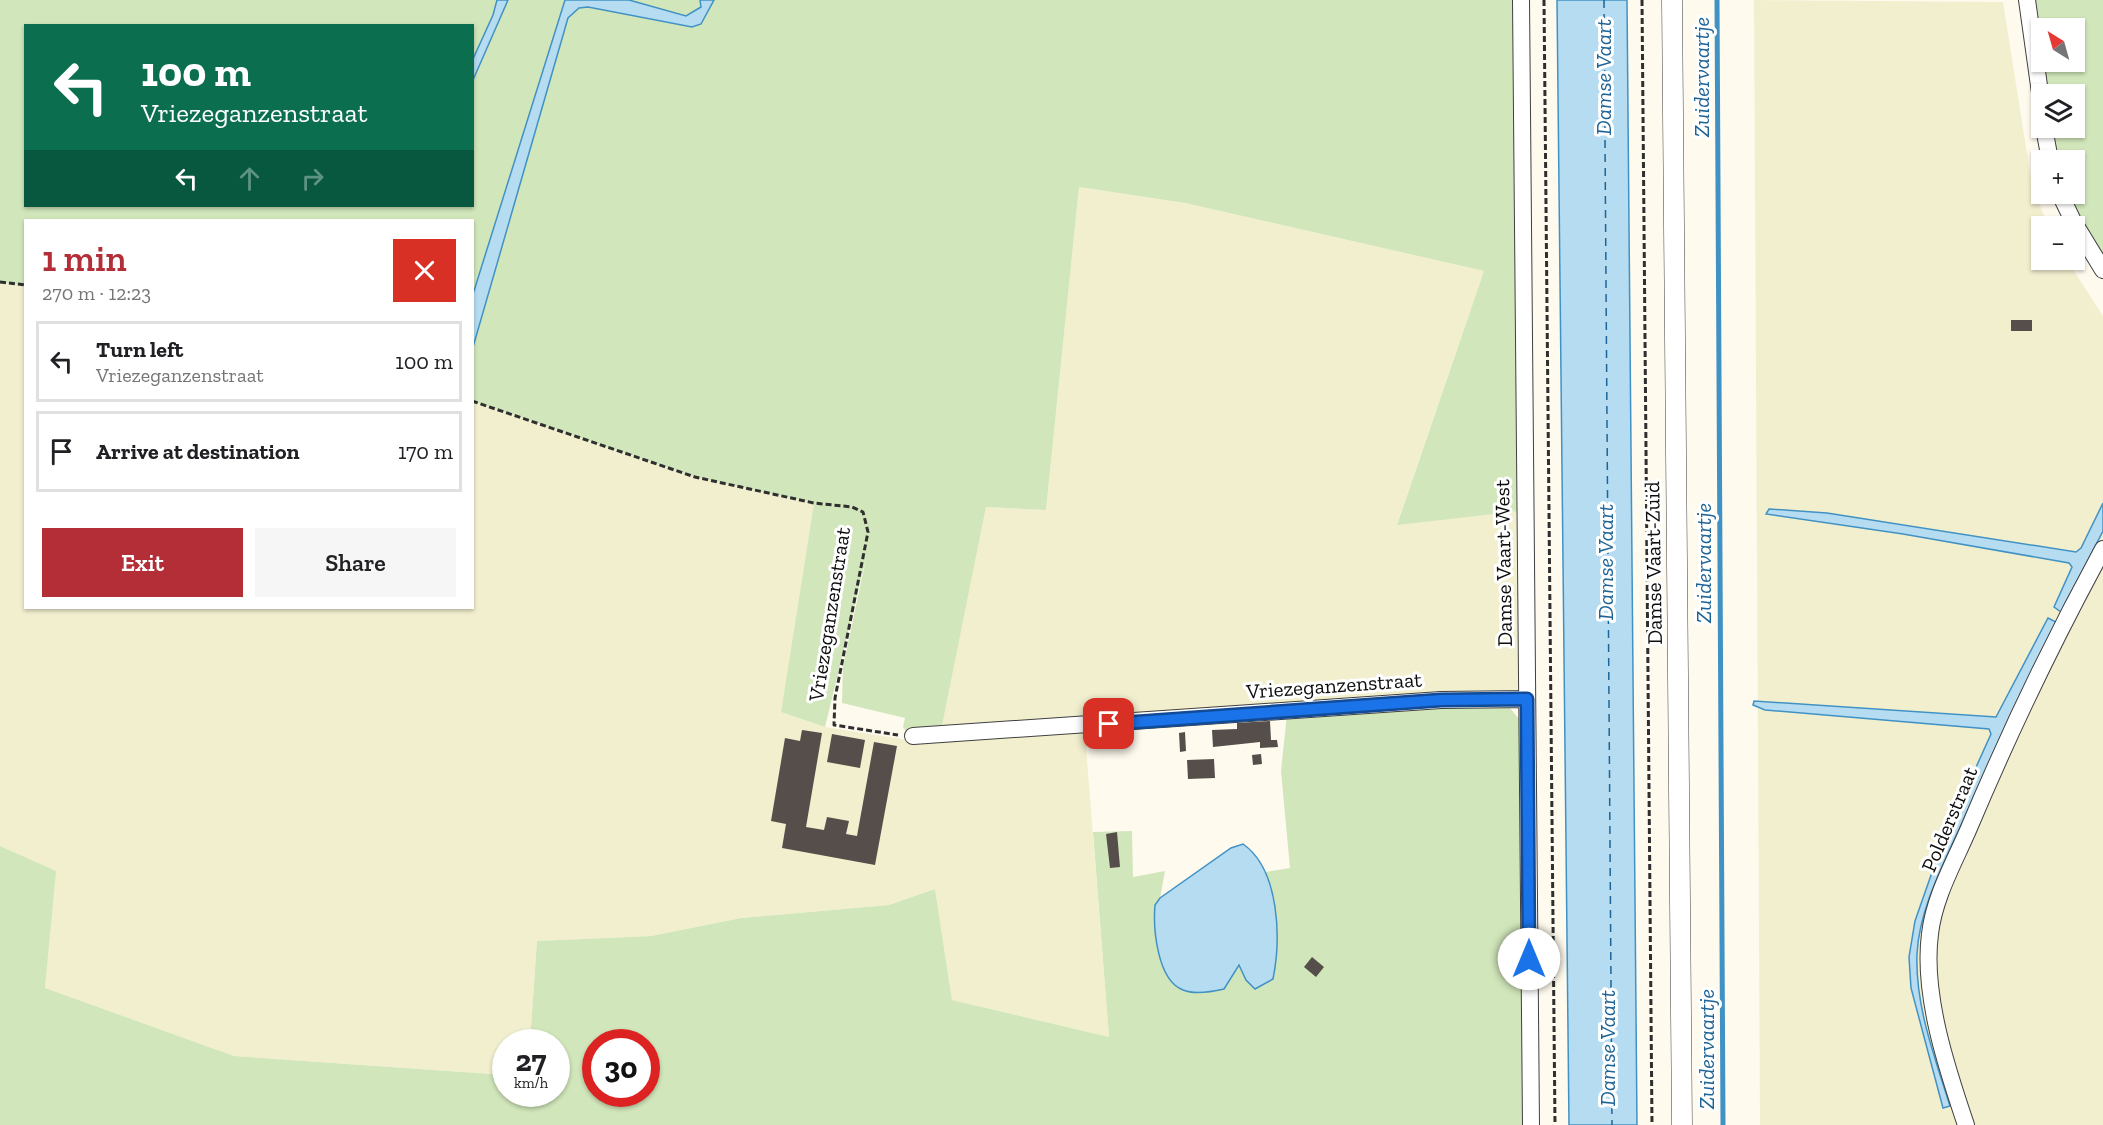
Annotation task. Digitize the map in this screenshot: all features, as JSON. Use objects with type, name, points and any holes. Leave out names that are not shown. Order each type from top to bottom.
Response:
[{"type":"street","name":"Damse Vaart-West","points":[[1521,0],[1531,1125]]},
{"type":"street","name":"Damse Vaart-Zuid","points":[[1672,0],[1682,1125]]},
{"type":"street","points":[[2027,0],[2039,84]]},
{"type":"street","points":[[2065,204],[2103,270]]},
{"type":"street","name":"Polderstraat","points":[[1966,1125],[1935,1014],[1930,981],[1930,934],[1937,902],[1990,780],[2103,549]]},
{"type":"street","name":"Vriezeganzenstraat","points":[[913,736],[1441,700],[1527,699]]},
{"type":"path","points":[[1544,0],[1555,1125]]},
{"type":"path","points":[[1642,0],[1652,1125]]},
{"type":"path","points":[[0,282],[24,285]]},
{"type":"path","name":"Vriezeganzenstraat","points":[[474,401],[695,477],[814,503],[852,507],[863,512],[868,532],[835,698],[834,725],[913,736]]},
{"type":"shaded area","points":[[1754,0],[2003,2],[2031,179],[2031,204],[2039,204],[2044,216],[2031,216],[2031,270],[2073,270],[2103,316],[2103,1125],[1760,1125]]},
{"type":"shaded area","points":[[1079,187],[1185,203],[1484,271],[1397,524],[1520,511],[1522,693],[1084,722],[1109,1037],[952,1000],[935,889],[889,905],[741,918],[651,936],[537,941],[531,1029],[492,1029],[492,1074],[234,1056],[45,988],[55,871],[0,846],[0,282],[24,285],[24,609],[474,609],[474,401],[695,477],[814,503],[781,712],[825,727],[908,740],[941,731],[986,507],[1046,510]]},
{"type":"green space","points":[[0,0],[1518,0],[1520,511],[1397,525],[1484,271],[1185,203],[1079,187],[1046,510],[986,507],[941,731],[906,731],[903,727],[905,718],[842,703],[843,667],[867,554],[825,727],[781,712],[814,503],[695,477],[474,401],[474,219],[24,219],[24,285],[0,282]]},
{"type":"green space","points":[[2031,0],[2103,0],[2103,262],[2085,230],[2085,216],[2077,216],[2071,204],[2085,204],[2085,150],[2052,150],[2049,138],[2085,138],[2085,84],[2042,84],[2040,72],[2085,72],[2085,18],[2033,18]]},
{"type":"green space","points":[[1477,704],[1510,708],[1523,724],[1527,1125],[0,1125],[0,846],[56,871],[45,988],[234,1056],[492,1074],[492,1107],[570,1107],[570,1029],[531,1029],[537,941],[651,936],[741,918],[889,905],[935,889],[952,1000],[1109,1037],[1093,832],[1132,831],[1133,877],[1165,871],[1160,898],[1155,905],[1181,989],[1198,992],[1224,989],[1239,964],[1246,980],[1277,958],[1274,902],[1265,872],[1290,868],[1281,771],[1287,714]]},
{"type":"water","points":[[497,0],[508,0],[474,78],[474,57],[493,15]]},
{"type":"water","points":[[565,0],[629,0],[686,16],[701,7],[700,0],[714,0],[701,24],[692,27],[588,7],[579,8],[568,18],[474,344],[474,291]]},
{"type":"water","name":"Damse Vaart","points":[[1557,0],[1627,0],[1637,1125],[1569,1125]]},
{"type":"water","points":[[2103,503],[2103,531],[2061,612],[2054,607],[2072,567],[2069,563],[1903,534],[1766,514],[1769,509],[1827,513],[2076,552],[2081,548]]},
{"type":"water","points":[[2048,618],[2056,622],[1947,856],[1922,921],[1917,954],[1919,993],[1932,1051],[1950,1106],[1943,1108],[1911,988],[1909,957],[1915,921],[1944,838],[1991,734],[1989,729],[1765,710],[1753,705],[1754,701],[1996,717]]},
{"type":"water","points":[[1243,844],[1264,870],[1275,906],[1277,945],[1273,979],[1255,989],[1246,980],[1239,965],[1224,989],[1198,993],[1188,992],[1174,984],[1162,965],[1156,939],[1155,905],[1160,898],[1231,848]]},
{"type":"building","points":[[2011,320],[2032,320],[2032,331],[2011,331]]},
{"type":"building","points":[[1270,721],[1271,740],[1277,740],[1278,747],[1260,748],[1260,742],[1213,747],[1212,730],[1237,729],[1237,723]]},
{"type":"building","points":[[802,730],[822,733],[806,827],[824,830],[827,817],[849,821],[846,834],[857,836],[874,742],[897,746],[875,865],[782,848],[786,824],[771,821],[785,738],[800,741]]},
{"type":"building","points":[[1185,732],[1186,751],[1180,752],[1179,733]]},
{"type":"building","points":[[832,734],[865,740],[860,768],[827,762]]},
{"type":"building","points":[[1261,754],[1262,764],[1253,765],[1252,755]]},
{"type":"building","points":[[1214,759],[1215,778],[1188,779],[1187,760]]},
{"type":"building","points":[[1117,832],[1120,867],[1110,868],[1106,834]]},
{"type":"building","points":[[1312,957],[1324,967],[1316,977],[1304,967]]},
{"type":"waterway","name":"Zuidervaartje","points":[[1717,0],[1723,1125]]},
{"type":"ferry route","points":[[1604,0],[1612,1125]]},
{"type":"route","points":[[1109,724],[1441,700],[1527,699],[1529,959]]}]
